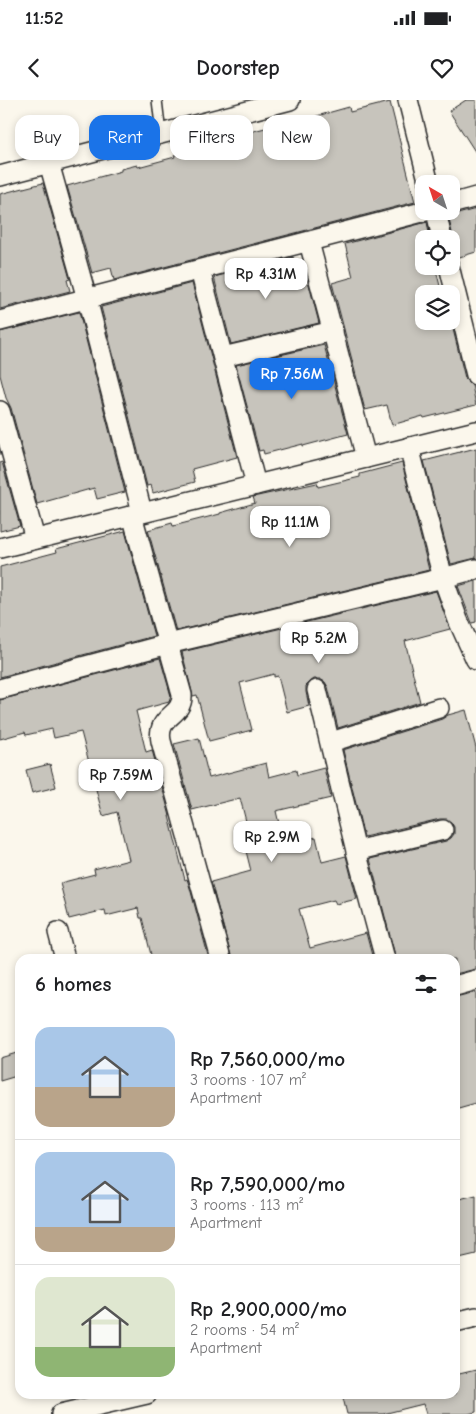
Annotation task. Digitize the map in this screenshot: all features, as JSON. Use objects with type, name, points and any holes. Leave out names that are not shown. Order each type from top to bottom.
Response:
[{"type":"street","points":[[0,176],[290,100]]},
{"type":"street","points":[[408,100],[427,175]]},
{"type":"street","points":[[49,163],[87,299],[182,700],[177,710],[163,724],[160,731],[160,741],[219,954]]},
{"type":"street","points":[[460,201],[476,197]]},
{"type":"street","points":[[0,321],[415,214]]},
{"type":"street","points":[[309,242],[366,458]]},
{"type":"street","points":[[200,270],[256,485]]},
{"type":"street","points":[[451,275],[476,375]]},
{"type":"street","points":[[222,357],[333,330]]},
{"type":"street","points":[[0,411],[35,539]]},
{"type":"street","points":[[0,548],[476,431]]},
{"type":"street","points":[[409,447],[443,578],[458,620],[476,660]]},
{"type":"street","points":[[0,689],[168,644],[476,569]]},
{"type":"street","points":[[317,690],[356,851],[384,954]]},
{"type":"street","points":[[331,742],[439,708]]},
{"type":"street","points":[[356,851],[443,830]]},
{"type":"street","points":[[58,932],[64,954]]},
{"type":"street","points":[[460,985],[476,980]]},
{"type":"street","points":[[460,1321],[476,1317]]},
{"type":"street","points":[[61,1414],[99,1410],[132,1399]]},
{"type":"lane","points":[[157,100],[161,134]]},
{"type":"building","points":[[466,100],[476,100],[476,153],[449,111]]},
{"type":"building","points":[[390,102],[415,202],[114,280],[111,268],[92,273],[67,186],[121,171],[121,169],[137,165],[138,167],[170,158],[170,160],[253,160],[253,131],[263,129],[263,160],[330,160],[330,115],[320,115],[349,107],[350,112]]},
{"type":"building","points":[[43,183],[70,279],[67,280],[70,291],[0,309],[0,194]]},
{"type":"building","points":[[476,209],[476,252],[460,257],[460,230],[451,230],[449,220],[460,220],[460,213]]},
{"type":"building","points":[[427,222],[428,230],[415,230],[415,275],[437,275],[440,285],[415,285],[415,330],[453,330],[465,378],[472,385],[476,405],[424,418],[423,416],[392,425],[387,405],[365,410],[332,283],[353,277],[345,244]]},
{"type":"building","points":[[293,257],[296,271],[305,269],[319,323],[231,344],[214,277]]},
{"type":"building","points":[[192,283],[237,457],[192,469],[195,482],[153,493],[151,485],[147,486],[101,307]]},
{"type":"building","points":[[79,312],[125,492],[97,499],[94,488],[37,504],[0,375],[0,332]]},
{"type":"building","points":[[324,345],[348,434],[264,454],[263,450],[259,451],[236,365]]},
{"type":"building","points":[[476,448],[476,558],[451,564],[424,461]]},
{"type":"building","points":[[2,462],[20,526],[0,531],[0,463]]},
{"type":"building","points":[[402,463],[429,570],[176,631],[148,530],[172,523],[173,526],[255,503],[253,497],[317,483],[318,487],[360,477],[360,474]]},
{"type":"building","points":[[125,531],[154,636],[0,677],[0,567],[57,552],[56,549]]},
{"type":"building","points":[[476,581],[476,622],[472,623],[458,586]]},
{"type":"building","points":[[436,591],[450,629],[405,641],[420,702],[338,728],[328,687],[325,682],[320,679],[314,679],[310,682],[306,686],[309,706],[287,712],[278,676],[274,677],[274,674],[240,683],[252,730],[209,741],[197,695],[193,696],[182,652]]},
{"type":"building","points":[[160,658],[171,696],[169,702],[136,711],[146,752],[152,750],[185,880],[187,879],[190,888],[208,954],[151,954],[138,908],[106,916],[105,910],[69,919],[60,883],[95,874],[94,869],[129,860],[117,812],[103,816],[81,732],[54,738],[52,729],[26,735],[25,732],[0,739],[0,700]]},
{"type":"building","points":[[466,710],[476,748],[476,969],[460,973],[460,954],[395,954],[370,859],[446,841],[454,834],[454,827],[447,819],[440,819],[364,837],[343,750],[442,719],[448,715]]},
{"type":"building","points":[[199,738],[209,778],[266,763],[269,777],[296,770],[297,775],[324,768],[331,798],[276,811],[284,845],[316,837],[322,862],[346,856],[357,899],[336,904],[334,900],[299,909],[310,948],[366,933],[372,954],[231,954],[211,882],[251,871],[242,835],[249,833],[240,798],[192,810],[174,744]]},
{"type":"building","points":[[50,764],[56,787],[32,793],[26,770]]},
{"type":"building","points":[[476,992],[476,1103],[460,1108],[460,996]]},
{"type":"building","points":[[15,1054],[15,1076],[0,1081],[0,1058]]},
{"type":"building","points":[[476,1195],[476,1254],[460,1258],[460,1199]]},
{"type":"building","points":[[476,1370],[476,1412],[468,1414],[426,1414],[423,1404],[383,1414],[347,1414],[343,1399],[460,1399],[460,1374]]}]
